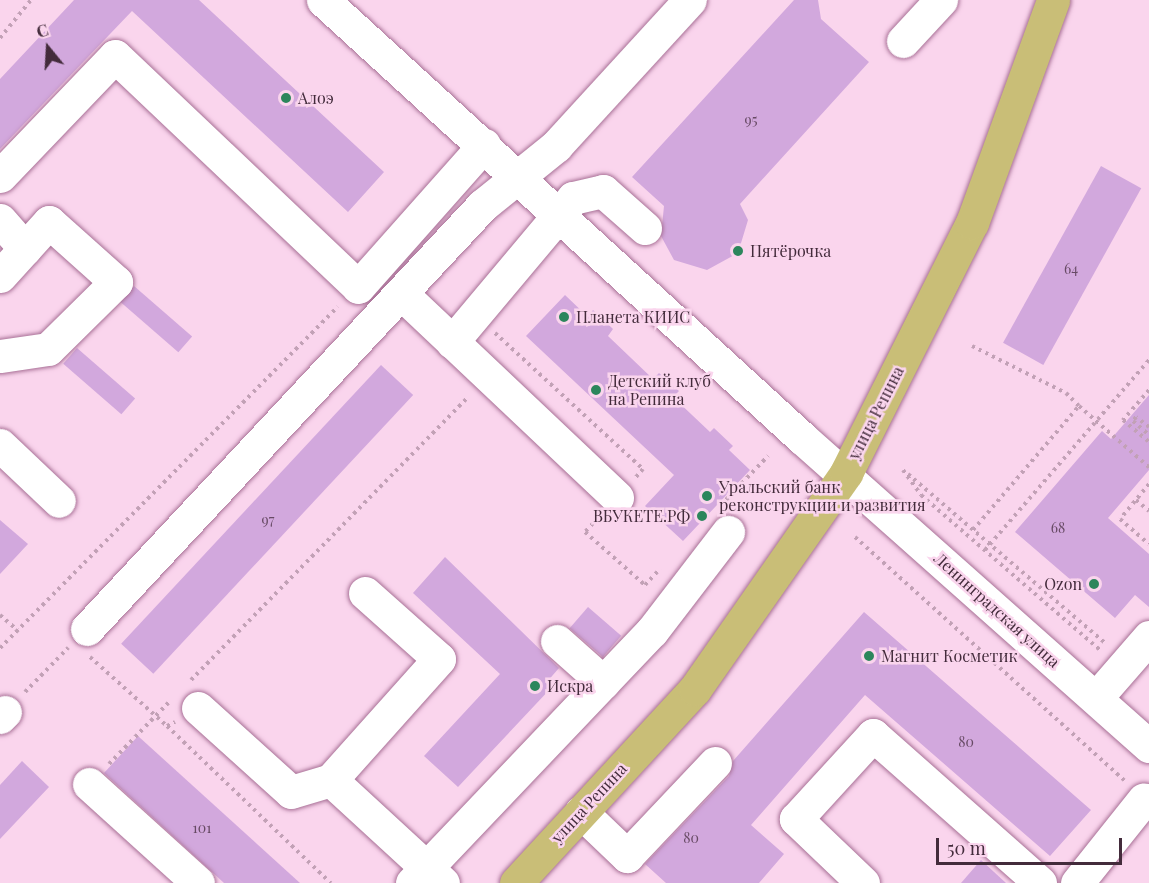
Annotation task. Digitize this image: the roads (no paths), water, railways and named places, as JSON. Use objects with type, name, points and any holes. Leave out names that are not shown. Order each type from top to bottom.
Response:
[{"type":"main road","name":"улица Репина","points":[[516,883],[694,689],[846,473],[972,223],[1053,0]]},
{"type":"street","name":"Ленинградская улица","points":[[323,0],[561,214],[802,438],[846,473],[1149,746]]},
{"type":"street","points":[[81,636],[483,205],[556,146],[690,0]]},
{"type":"street","points":[[903,41],[940,0]]},
{"type":"street","points":[[0,177],[115,56],[358,287],[484,145]]},
{"type":"street","points":[[452,342],[573,198],[603,191],[645,228]]},
{"type":"street","points":[[0,220],[25,249]]},
{"type":"street","points":[[0,276],[49,222],[116,282],[48,349],[0,356]]},
{"type":"street","points":[[402,294],[617,497]]},
{"type":"street","points":[[0,445],[59,501]]},
{"type":"street","points":[[331,780],[427,879],[603,682],[652,631],[728,532]]},
{"type":"street","points":[[186,697],[291,792],[331,780],[439,659],[365,593]]},
{"type":"street","points":[[1096,698],[1149,637]]},
{"type":"street","points":[[557,641],[603,682]]},
{"type":"street","points":[[863,883],[796,819],[873,735],[1040,883]]},
{"type":"street","points":[[581,812],[627,856],[715,763]]},
{"type":"street","points":[[89,784],[198,883]]},
{"type":"street","points":[[1077,883],[1144,798]]},
{"type":"place","name":"Алоэ","points":[[286,98]]},
{"type":"place","name":"Пятёрочка","points":[[738,251]]},
{"type":"place","name":"Планета КИИС","points":[[564,317]]},
{"type":"place","name":"Детский клуб на Репина","points":[[596,390]]},
{"type":"place","name":"Уральский банк реконструкции и развития","points":[[707,496]]},
{"type":"place","name":"ВБУКЕТЕ.РФ","points":[[702,516]]},
{"type":"place","name":"Ozon","points":[[1094,584]]},
{"type":"place","name":"Магнит Косметик","points":[[869,656]]},
{"type":"place","name":"Искра","points":[[535,686]]}]
